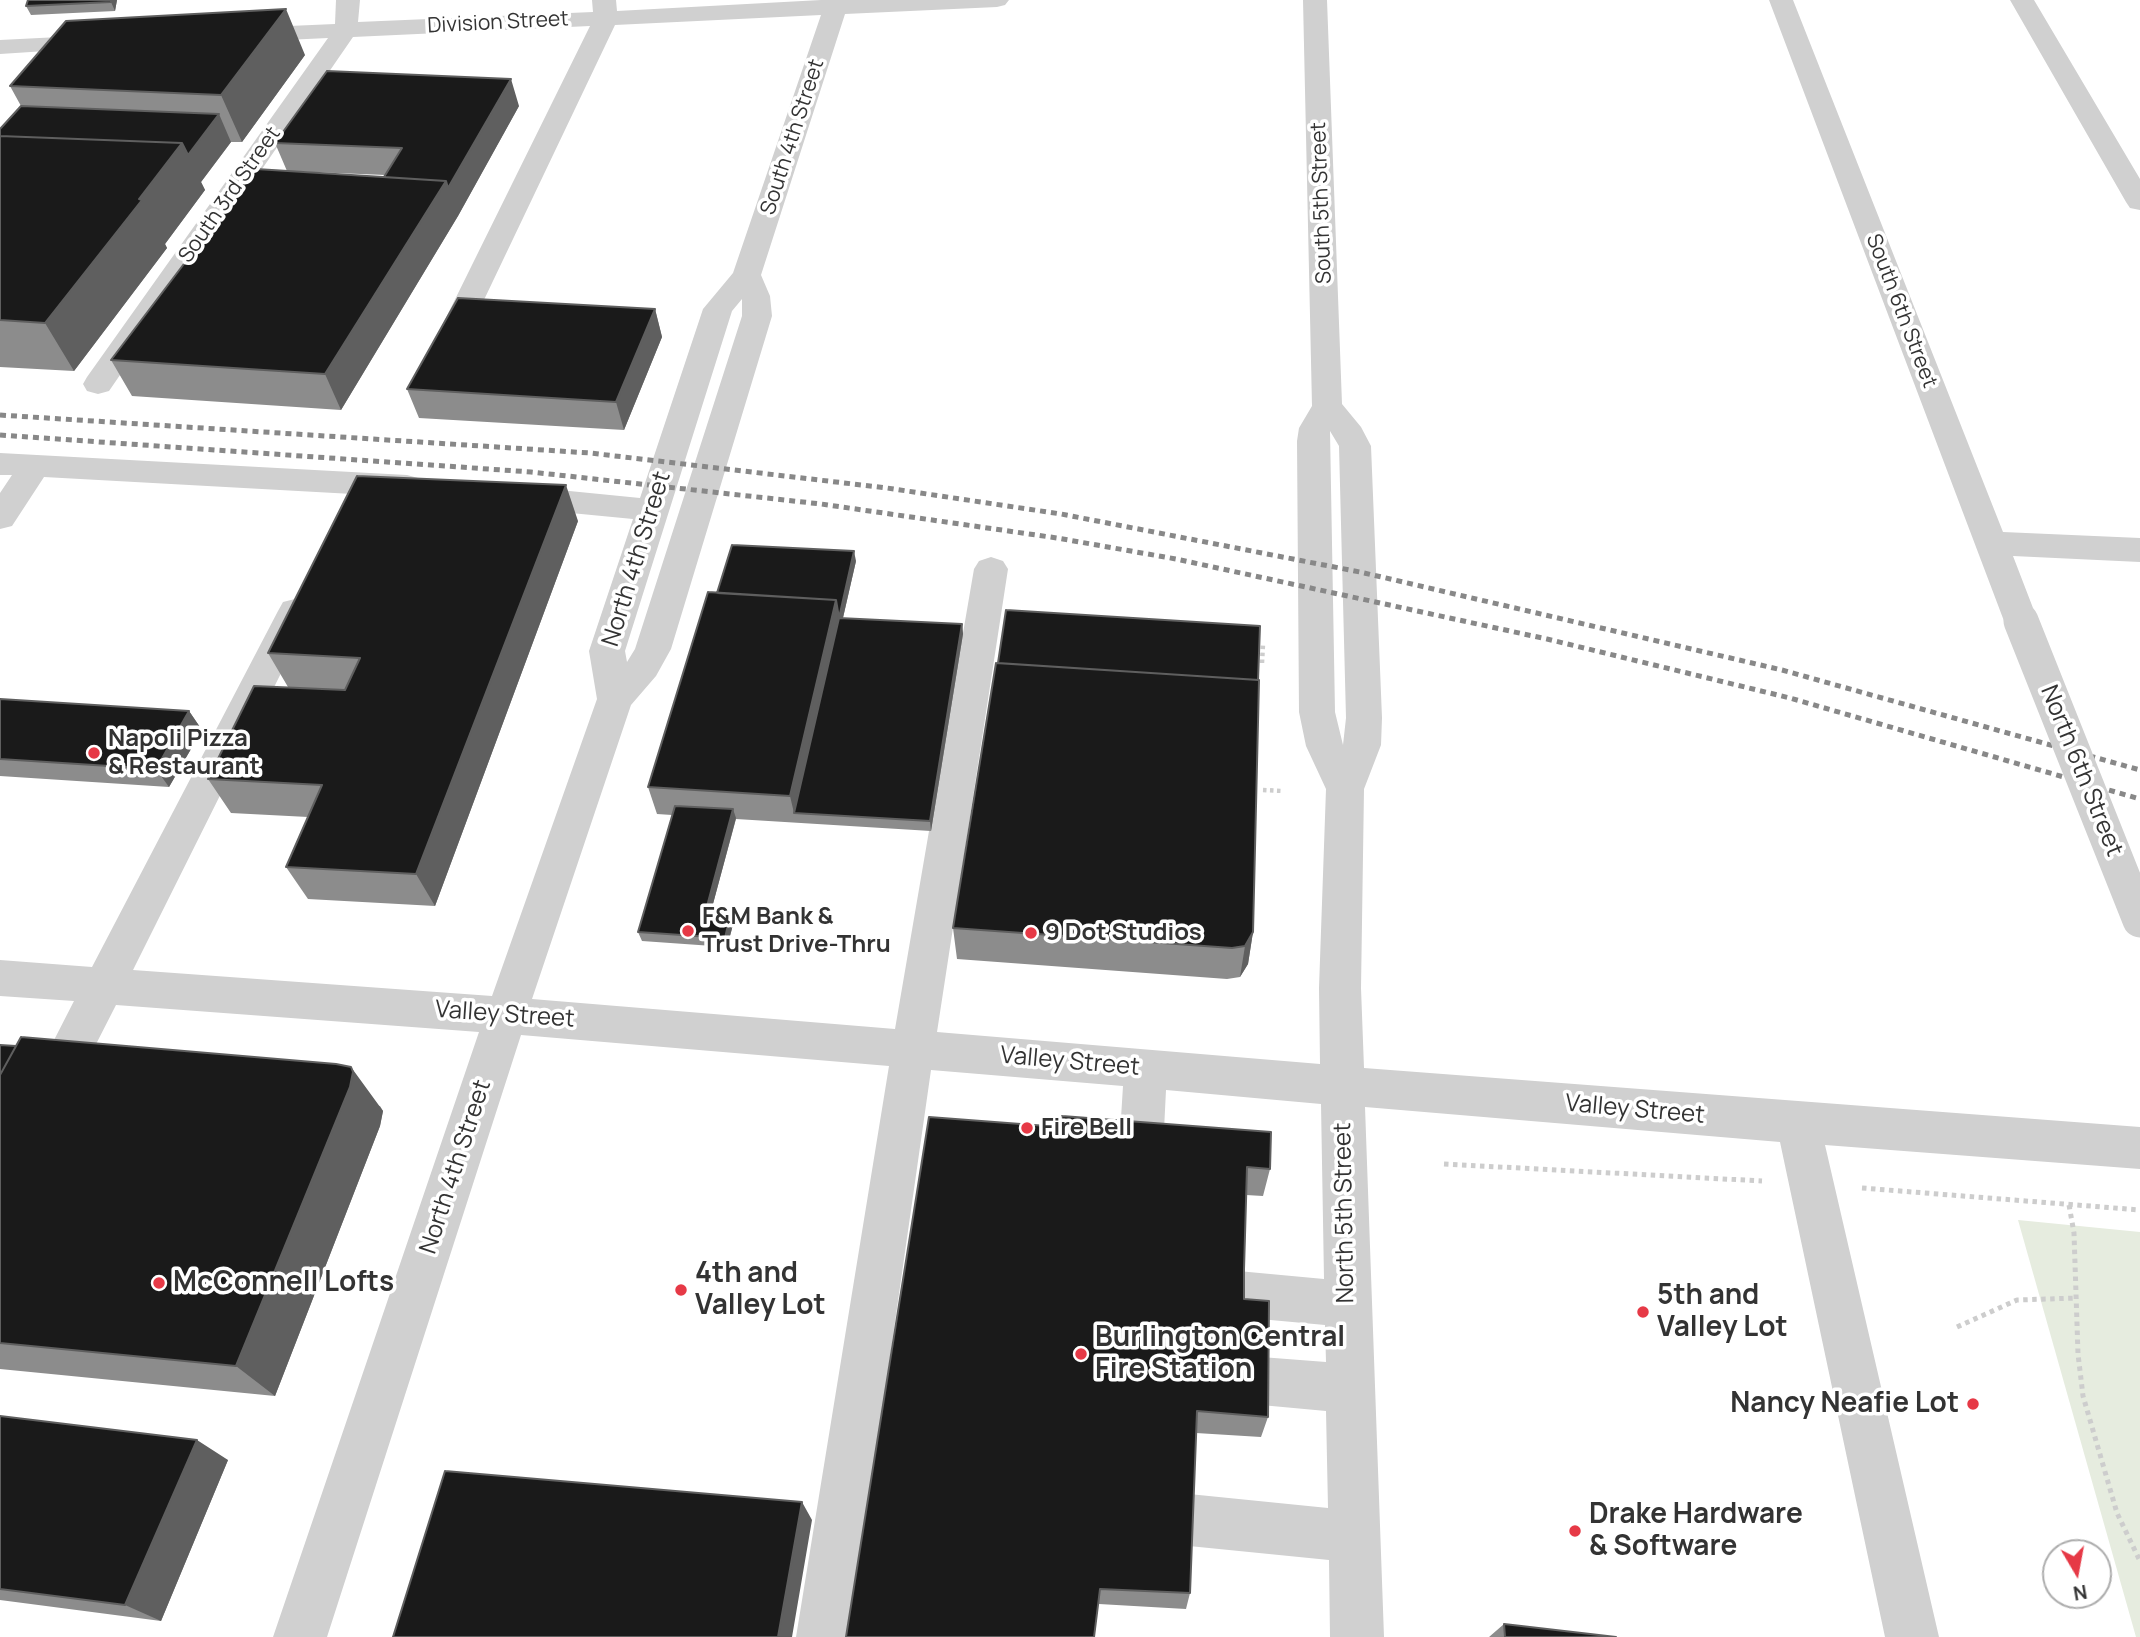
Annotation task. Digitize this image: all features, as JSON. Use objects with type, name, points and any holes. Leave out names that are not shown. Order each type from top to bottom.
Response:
[{"type":"street","points":[[346,30],[348,0]]},
{"type":"street","name":"Division Street","points":[[221,36],[346,30],[605,9],[997,0]]},
{"type":"street","name":"South 5th Street","points":[[1314,563],[1313,435],[1327,406],[1315,0]]},
{"type":"street","name":"South 6th Street","points":[[1781,0],[2021,621]]},
{"type":"street","points":[[2022,0],[2140,202]]},
{"type":"street","name":"South 4th Street","points":[[668,461],[718,309],[747,275],[834,4]]},
{"type":"street","points":[[436,368],[605,9]]},
{"type":"street","name":"South 3rd Street","points":[[98,384],[346,30]]},
{"type":"street","points":[[0,47],[124,41]]},
{"type":"street","name":"North 4th Street","points":[[300,1637],[506,1015],[615,698],[643,667],[653,649],[757,316],[756,296],[747,275]]},
{"type":"street","name":"North 5th Street","points":[[1327,406],[1350,434],[1354,446],[1361,600],[1363,731],[1362,745],[1345,789],[1340,988],[1357,1637]]},
{"type":"street","name":"North 4th Street","points":[[615,698],[606,660],[607,651],[668,461]]},
{"type":"street","points":[[0,464],[361,481],[430,488]]},
{"type":"street","points":[[0,518],[37,466]]},
{"type":"street","points":[[342,519],[361,481]]},
{"type":"street","points":[[485,494],[652,510]]},
{"type":"street","points":[[1989,542],[2140,550]]},
{"type":"street","name":"North 5th Street","points":[[1314,563],[1317,712],[1325,747],[1345,789]]},
{"type":"street","points":[[823,1637],[913,1048],[991,569]]},
{"type":"street","points":[[38,1114],[311,581]]},
{"type":"street","name":"North 6th Street","points":[[2021,621],[2140,920]]},
{"type":"street","name":"Valley Street","points":[[0,978],[506,1015],[1342,1086],[2140,1148]]},
{"type":"street","points":[[1141,1150],[1146,1069]]},
{"type":"street","points":[[1798,1122],[1912,1637]]},
{"type":"street","points":[[1238,1294],[1348,1304]]},
{"type":"street","points":[[1261,1381],[1350,1390]]},
{"type":"street","points":[[1189,1520],[1354,1537]]},
{"type":"path","points":[[1262,663],[1263,644]]},
{"type":"path","points":[[1263,790],[1283,791]]},
{"type":"path","points":[[2068,1205],[2074,1233],[2078,1354],[2083,1396],[2117,1513],[2140,1561]]},
{"type":"path","points":[[1957,1327],[2017,1300],[2077,1298]]},
{"type":"shaded area","points":[[2018,1220],[2140,1232],[2140,1637],[2136,1637],[2112,1552],[2112,1539],[2108,1539]]},
{"type":"building","points":[[28,0],[111,0],[111,2],[26,6]]},
{"type":"building","points":[[286,9],[221,95],[10,86],[66,21]]},
{"type":"building","points":[[327,71],[511,79],[448,188],[446,181],[384,177],[402,148],[275,143]]},
{"type":"building","points":[[21,106],[219,114],[188,155],[182,143],[0,136],[0,129]]},
{"type":"building","points":[[0,136],[182,143],[139,199],[142,200],[45,323],[0,320]]},
{"type":"building","points":[[256,169],[446,181],[325,374],[111,360]]},
{"type":"building","points":[[458,298],[655,309],[616,402],[407,389]]},
{"type":"building","points":[[357,476],[566,485],[416,874],[286,867],[322,785],[208,779],[254,686],[345,690],[360,658],[268,653]]},
{"type":"building","points":[[732,545],[854,551],[839,618],[836,600],[717,593]]},
{"type":"building","points":[[708,592],[836,600],[790,796],[648,787]]},
{"type":"building","points":[[1006,610],[1260,626],[1258,680],[998,663]]},
{"type":"building","points":[[839,618],[962,624],[930,821],[794,813]]},
{"type":"building","points":[[996,663],[1259,680],[1253,932],[1245,946],[1232,948],[953,928]]},
{"type":"building","name":"Napoli Pizza & Restaurant","points":[[0,699],[189,711],[156,769],[0,759]]},
{"type":"building","points":[[675,806],[733,809],[706,910],[731,912],[725,938],[638,932]]},
{"type":"building","name":"McConnell Lofts","points":[[21,1037],[351,1067],[353,1072],[350,1087],[236,1366],[0,1343],[0,1075]]},
{"type":"building","points":[[0,1045],[16,1046],[0,1075]]},
{"type":"building","name":"Burlington Central Fire Station","points":[[1062,1116],[1271,1132],[1270,1169],[1247,1167],[1244,1269],[1244,1299],[1269,1301],[1268,1417],[1197,1411],[1190,1593],[1100,1589],[1094,1637],[846,1637],[929,1117],[1060,1127]]},
{"type":"building","points":[[0,1416],[197,1440],[125,1605],[0,1589]]},
{"type":"building","points":[[445,1471],[802,1502],[778,1637],[393,1637]]},
{"type":"building","points":[[1504,1624],[1616,1637],[1505,1637]]},
{"type":"railway","points":[[0,415],[590,453],[887,488],[1061,514],[1360,572],[1782,670],[2140,770]]},
{"type":"railway","points":[[0,435],[531,472],[821,504],[1057,538],[1176,559],[1547,639],[1790,698],[2140,799]]},
{"type":"place","name":"Napoli Pizza & Restaurant","points":[[94,753]]},
{"type":"place","name":"F&M Bank & Trust Drive-Thru","points":[[688,931]]},
{"type":"place","name":"9 Dot Studios","points":[[1031,933]]},
{"type":"place","name":"Fire Bell","points":[[1027,1128]]},
{"type":"place","name":"McConnell Lofts","points":[[159,1283]]},
{"type":"place","name":"4th and Valley Lot","points":[[681,1290]]},
{"type":"place","name":"5th and Valley Lot","points":[[1643,1312]]},
{"type":"place","name":"Burlington Central Fire Station","points":[[1081,1354]]},
{"type":"place","name":"Nancy Neafie Lot","points":[[1973,1404]]},
{"type":"place","name":"Drake Hardware & Software","points":[[1575,1531]]}]
